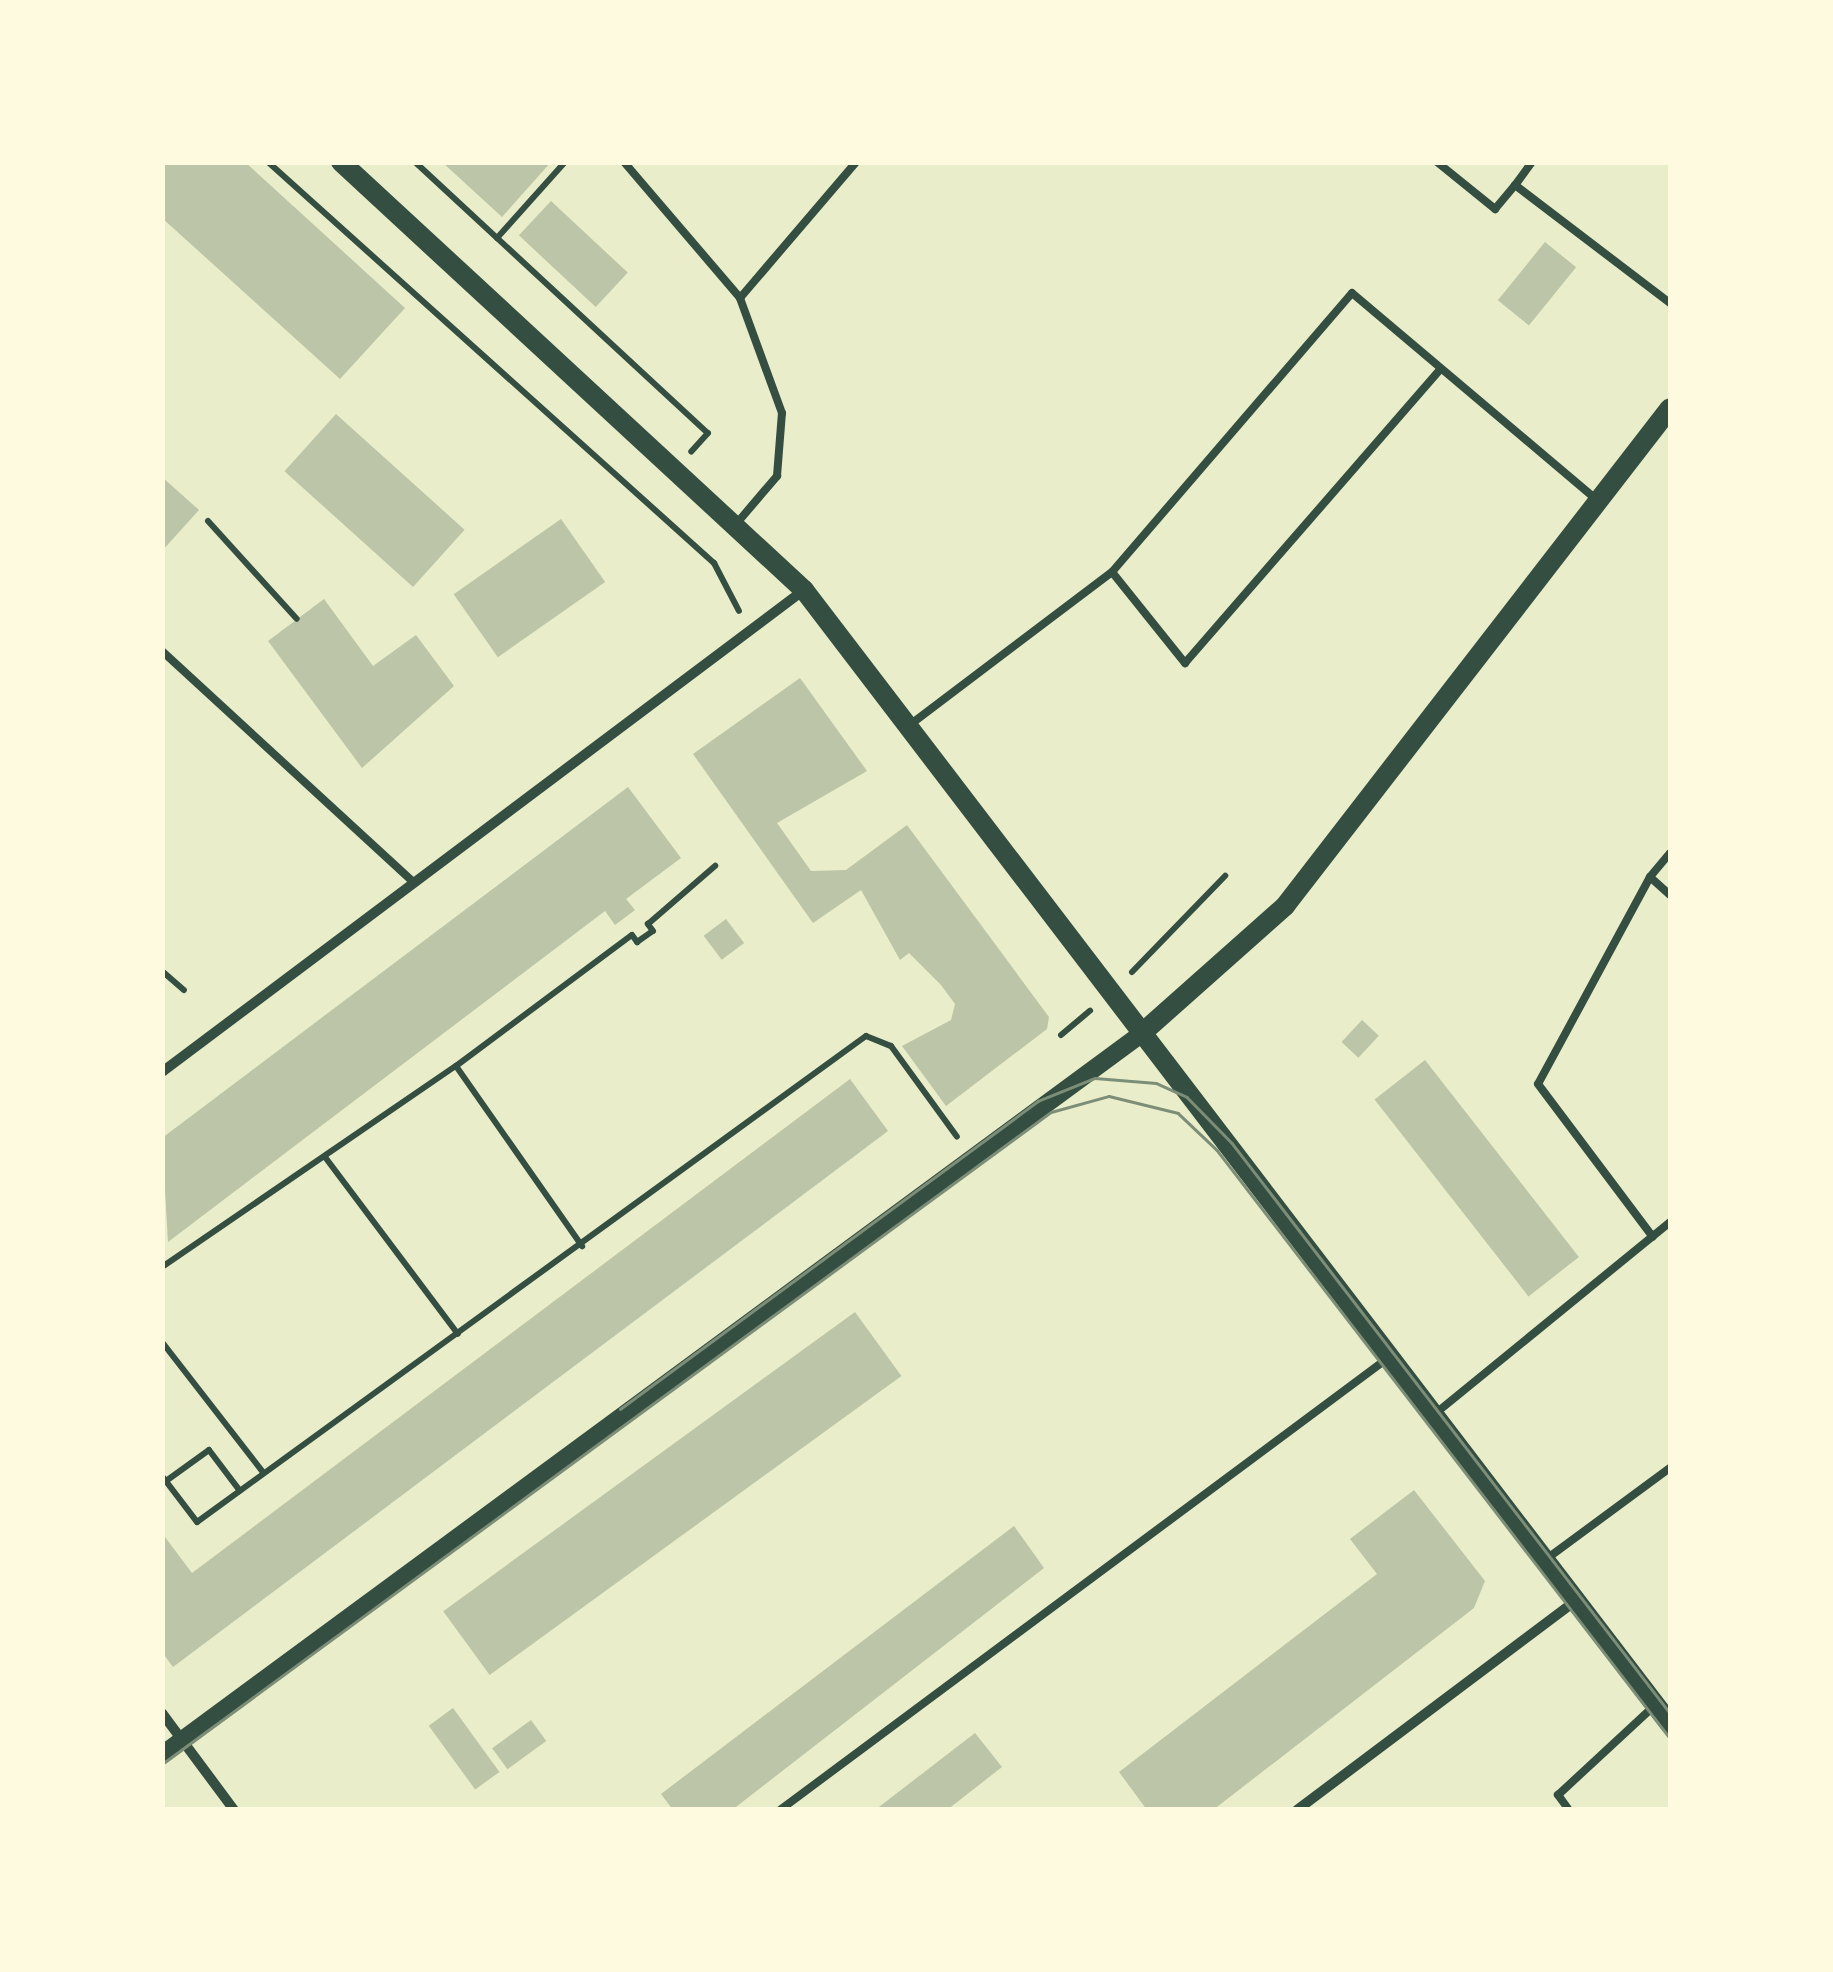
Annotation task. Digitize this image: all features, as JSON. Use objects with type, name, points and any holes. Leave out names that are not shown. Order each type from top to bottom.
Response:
[{"type":"main road","points":[[341,162],[737,523],[804,590],[911,724],[1141,1034],[1670,1724]]},
{"type":"main road","points":[[1141,1034],[1285,906],[1670,408]]},
{"type":"street","points":[[162,1072],[804,590]]},
{"type":"street","points":[[162,1755],[1141,1034]]},
{"type":"street","points":[[1297,1810],[1576,1601]]},
{"type":"street","points":[[162,1714],[234,1810]]},
{"type":"lane","points":[[624,162],[740,298],[782,413],[777,476],[737,523]]},
{"type":"lane","points":[[740,298],[856,162]]},
{"type":"lane","points":[[1437,162],[1494,209],[1532,162]]},
{"type":"lane","points":[[1515,185],[1670,303]]},
{"type":"lane","points":[[911,724],[1112,572],[1352,293],[1599,501]]},
{"type":"lane","points":[[1112,572],[1185,663],[1440,370]]},
{"type":"lane","points":[[162,651],[413,882]]},
{"type":"lane","points":[[1653,1237],[1538,1084],[1650,877],[1670,854]]},
{"type":"lane","points":[[1650,877],[1670,895]]},
{"type":"lane","points":[[1433,1416],[1670,1222]]},
{"type":"lane","points":[[780,1810],[1388,1358]]},
{"type":"lane","points":[[1545,1561],[1670,1468]]},
{"type":"lane","points":[[1569,1810],[1558,1795],[1656,1705]]},
{"type":"path","points":[[268,162],[714,563],[751,633]]},
{"type":"path","points":[[415,162],[708,433],[677,468]]},
{"type":"path","points":[[497,238],[565,162]]},
{"type":"path","points":[[208,521],[297,619]]},
{"type":"path","points":[[162,1267],[456,1066],[632,935],[637,942],[653,930],[648,924],[716,866]]},
{"type":"path","points":[[1151,953],[1225,876]]},
{"type":"path","points":[[162,971],[184,990]]},
{"type":"path","points":[[240,1490],[209,1450],[164,1479],[197,1522],[866,1036],[891,1046],[972,1159]]},
{"type":"path","points":[[456,1066],[582,1246]]},
{"type":"path","points":[[324,1157],[458,1334]]},
{"type":"path","points":[[162,1342],[263,1472]]},
{"type":"building","points":[[162,162],[245,162],[405,308],[340,379],[162,218]]},
{"type":"building","points":[[442,162],[551,162],[502,217]]},
{"type":"building","points":[[551,201],[628,273],[596,307],[519,235]]},
{"type":"building","points":[[1545,242],[1576,267],[1529,325],[1498,300]]},
{"type":"building","points":[[336,414],[465,530],[413,587],[284,471]]},
{"type":"building","points":[[162,477],[199,510],[162,551]]},
{"type":"building","points":[[561,519],[605,582],[498,657],[454,594]]},
{"type":"building","points":[[324,599],[373,666],[416,635],[454,686],[362,768],[268,641]]},
{"type":"building","points":[[800,678],[867,771],[777,823],[811,871],[846,870],[907,825],[1049,1017],[1047,1029],[946,1106],[902,1046],[951,1020],[955,1004],[909,953],[900,960],[861,890],[813,923],[693,754]]},
{"type":"building","points":[[628,787],[681,858],[626,899],[635,910],[615,925],[605,911],[168,1242],[162,1138]]},
{"type":"building","points":[[726,919],[744,943],[722,960],[704,936]]},
{"type":"building","points":[[1362,1020],[1379,1036],[1358,1058],[1342,1042]]},
{"type":"building","points":[[1425,1060],[1579,1257],[1528,1296],[1375,1099]]},
{"type":"building","points":[[850,1079],[888,1131],[173,1667],[162,1652],[162,1533],[192,1573]]},
{"type":"building","points":[[855,1312],[901,1376],[490,1675],[443,1611]]},
{"type":"building","points":[[1414,1490],[1485,1581],[1474,1608],[1213,1810],[1147,1810],[1119,1772],[1377,1574],[1350,1539]]},
{"type":"building","points":[[1014,1526],[1044,1568],[732,1810],[673,1810],[661,1794]]},
{"type":"building","points":[[453,1708],[499,1772],[475,1790],[429,1726]]},
{"type":"building","points":[[531,1720],[546,1741],[507,1769],[492,1748]]},
{"type":"building","points":[[975,1733],[1002,1767],[947,1810],[875,1810]]},
{"type":"tram line","points":[[620,1409],[1038,1101],[1095,1078],[1156,1083],[1187,1097],[1232,1143],[1670,1713]]},
{"type":"tram line","points":[[162,1764],[1051,1112],[1109,1096],[1178,1113],[1217,1150],[1670,1738]]}]
